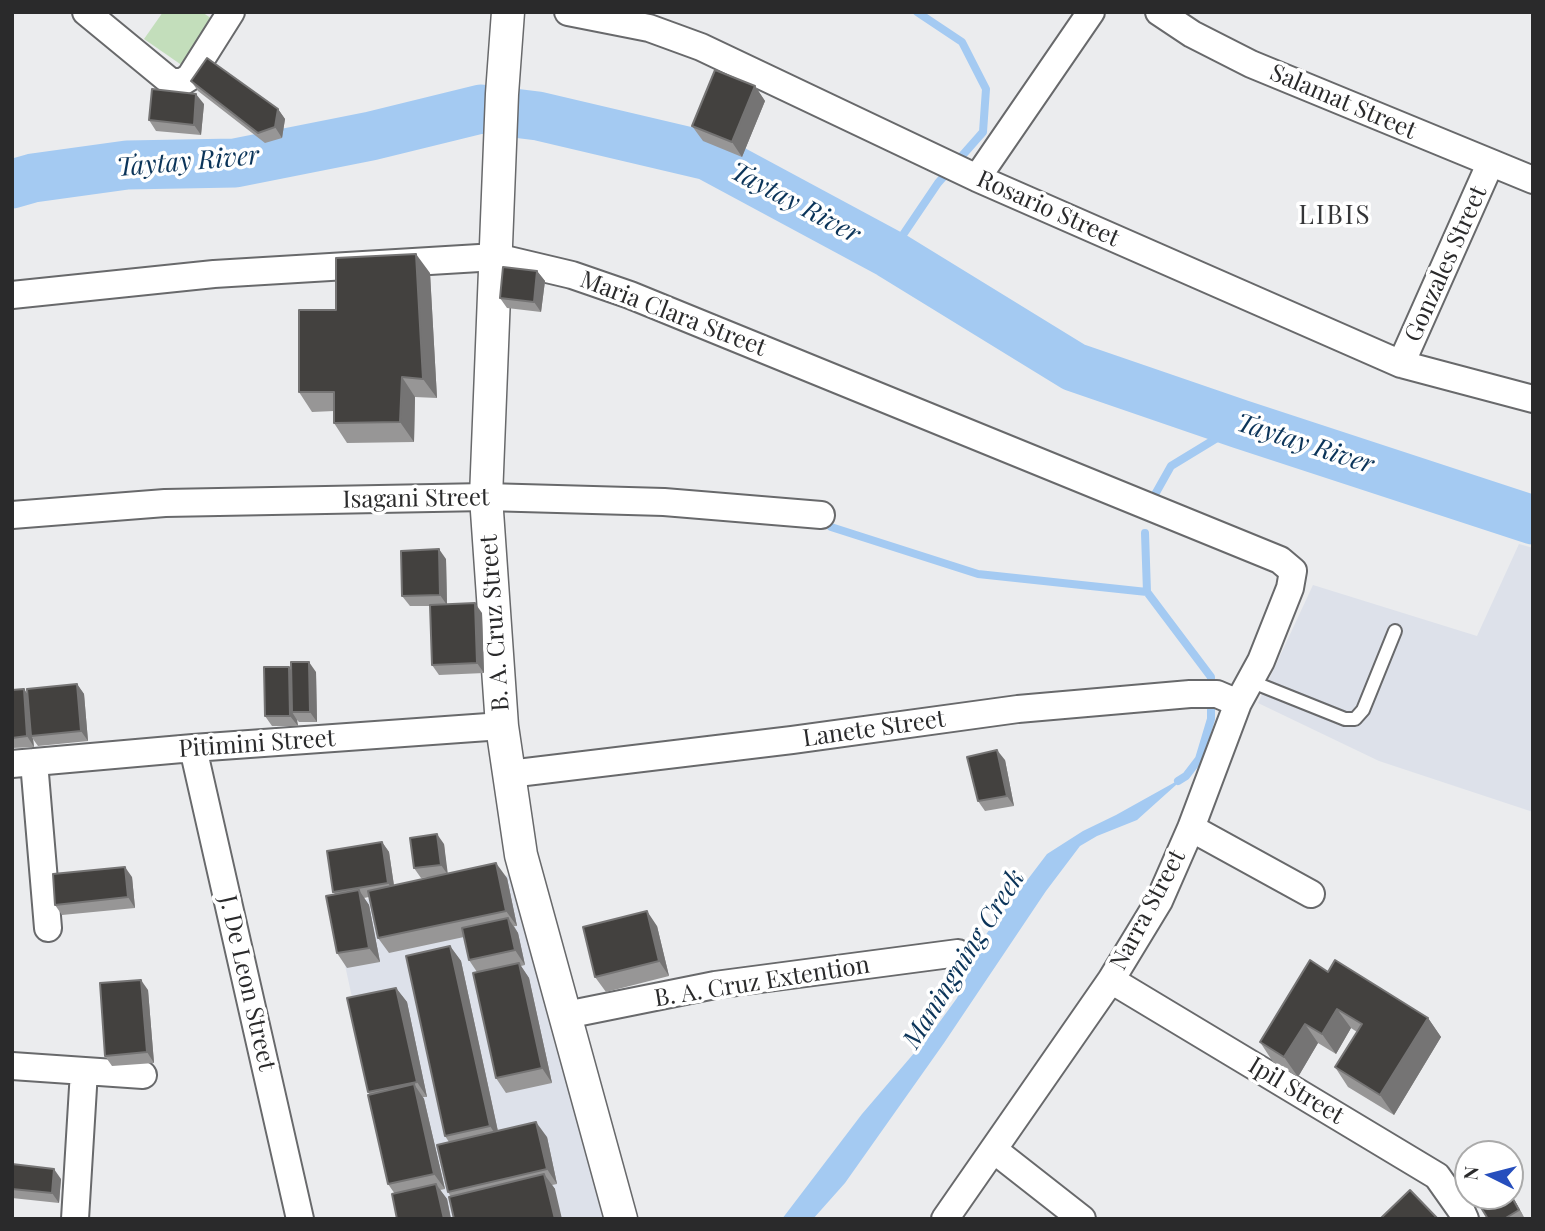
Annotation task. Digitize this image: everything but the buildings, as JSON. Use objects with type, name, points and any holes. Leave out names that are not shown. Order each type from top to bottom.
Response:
[{"type":"street","points":[[86,12],[171,82],[182,82],[190,77],[231,12]]},
{"type":"street","name":"B. A. Cruz Street","points":[[508,12],[501,108],[486,497],[502,726],[521,855],[621,1219]]},
{"type":"street","name":"Rosario Street","points":[[568,12],[649,28],[701,47],[965,173],[1401,364],[1533,400]]},
{"type":"street","points":[[965,173],[1091,12]]},
{"type":"street","name":"Salamat Street","points":[[1159,12],[1192,34],[1251,64],[1533,180]]},
{"type":"street","name":"Gonzales Street","points":[[1401,364],[1490,164]]},
{"type":"street","name":"Maria Clara Street","points":[[12,295],[214,274],[496,257],[572,275],[630,295],[1280,561],[1293,571]]},
{"type":"street","name":"Isagani Street","points":[[12,515],[165,503],[486,497],[664,502],[821,515]]},
{"type":"street","name":"Narra Street","points":[[944,1219],[1111,980],[1159,901],[1191,828],[1235,692],[1261,662],[1290,588],[1293,571]]},
{"type":"street","name":"Lanete Street","points":[[509,774],[792,740],[1018,709],[1235,692]]},
{"type":"street","name":"Pitimini Street","points":[[23,763],[502,726]]},
{"type":"street","name":"J. De Leon Street","points":[[193,748],[299,1219]]},
{"type":"street","points":[[23,763],[48,928]]},
{"type":"street","points":[[1191,828],[1311,894]]},
{"type":"street","name":"B. A. Cruz Extention","points":[[566,1015],[715,985],[958,953]]},
{"type":"street","name":"Ipil Street","points":[[1111,980],[1437,1176],[1465,1219]]},
{"type":"street","points":[[12,1066],[143,1075]]},
{"type":"street","points":[[75,1219],[84,1071]]},
{"type":"street","points":[[993,1150],[1082,1219]]},
{"type":"lane","points":[[1235,692],[1345,719],[1355,719],[1363,710],[1395,631]]},
{"type":"shaded area","points":[[1519,544],[1533,548],[1533,812],[1379,761],[1258,703],[1313,585],[1477,636]]},
{"type":"shaded area","points":[[510,875],[605,1219],[400,1219],[332,905]]},
{"type":"green space","points":[[163,12],[202,12],[215,21],[183,66],[144,39]]},
{"type":"water","points":[[1186,776],[1137,820],[1080,846],[1046,891],[944,1043],[845,1183],[813,1219],[782,1219],[862,1114],[933,1031],[957,998],[987,933],[1047,854],[1083,831]]},
{"type":"waterway","points":[[890,254],[938,183],[983,132],[986,89],[962,42],[917,12]]},
{"type":"waterway","name":"Taytay River","points":[[12,184],[33,178],[127,165],[235,163],[371,136],[481,109],[538,116],[708,156],[890,254],[1074,367],[1533,520]]},
{"type":"waterway","points":[[12,166],[33,178]]},
{"type":"waterway","name":"Maningning Creek","points":[[1153,498],[1171,466],[1240,424]]},
{"type":"waterway","points":[[831,527],[978,574],[1147,592]]},
{"type":"waterway","name":"Maningning Creek","points":[[1145,533],[1147,592],[1211,677],[1211,719],[1199,759],[1186,776],[1178,781]]},
{"type":"district","name":"LIBIS","points":[[1335,216]]}]
